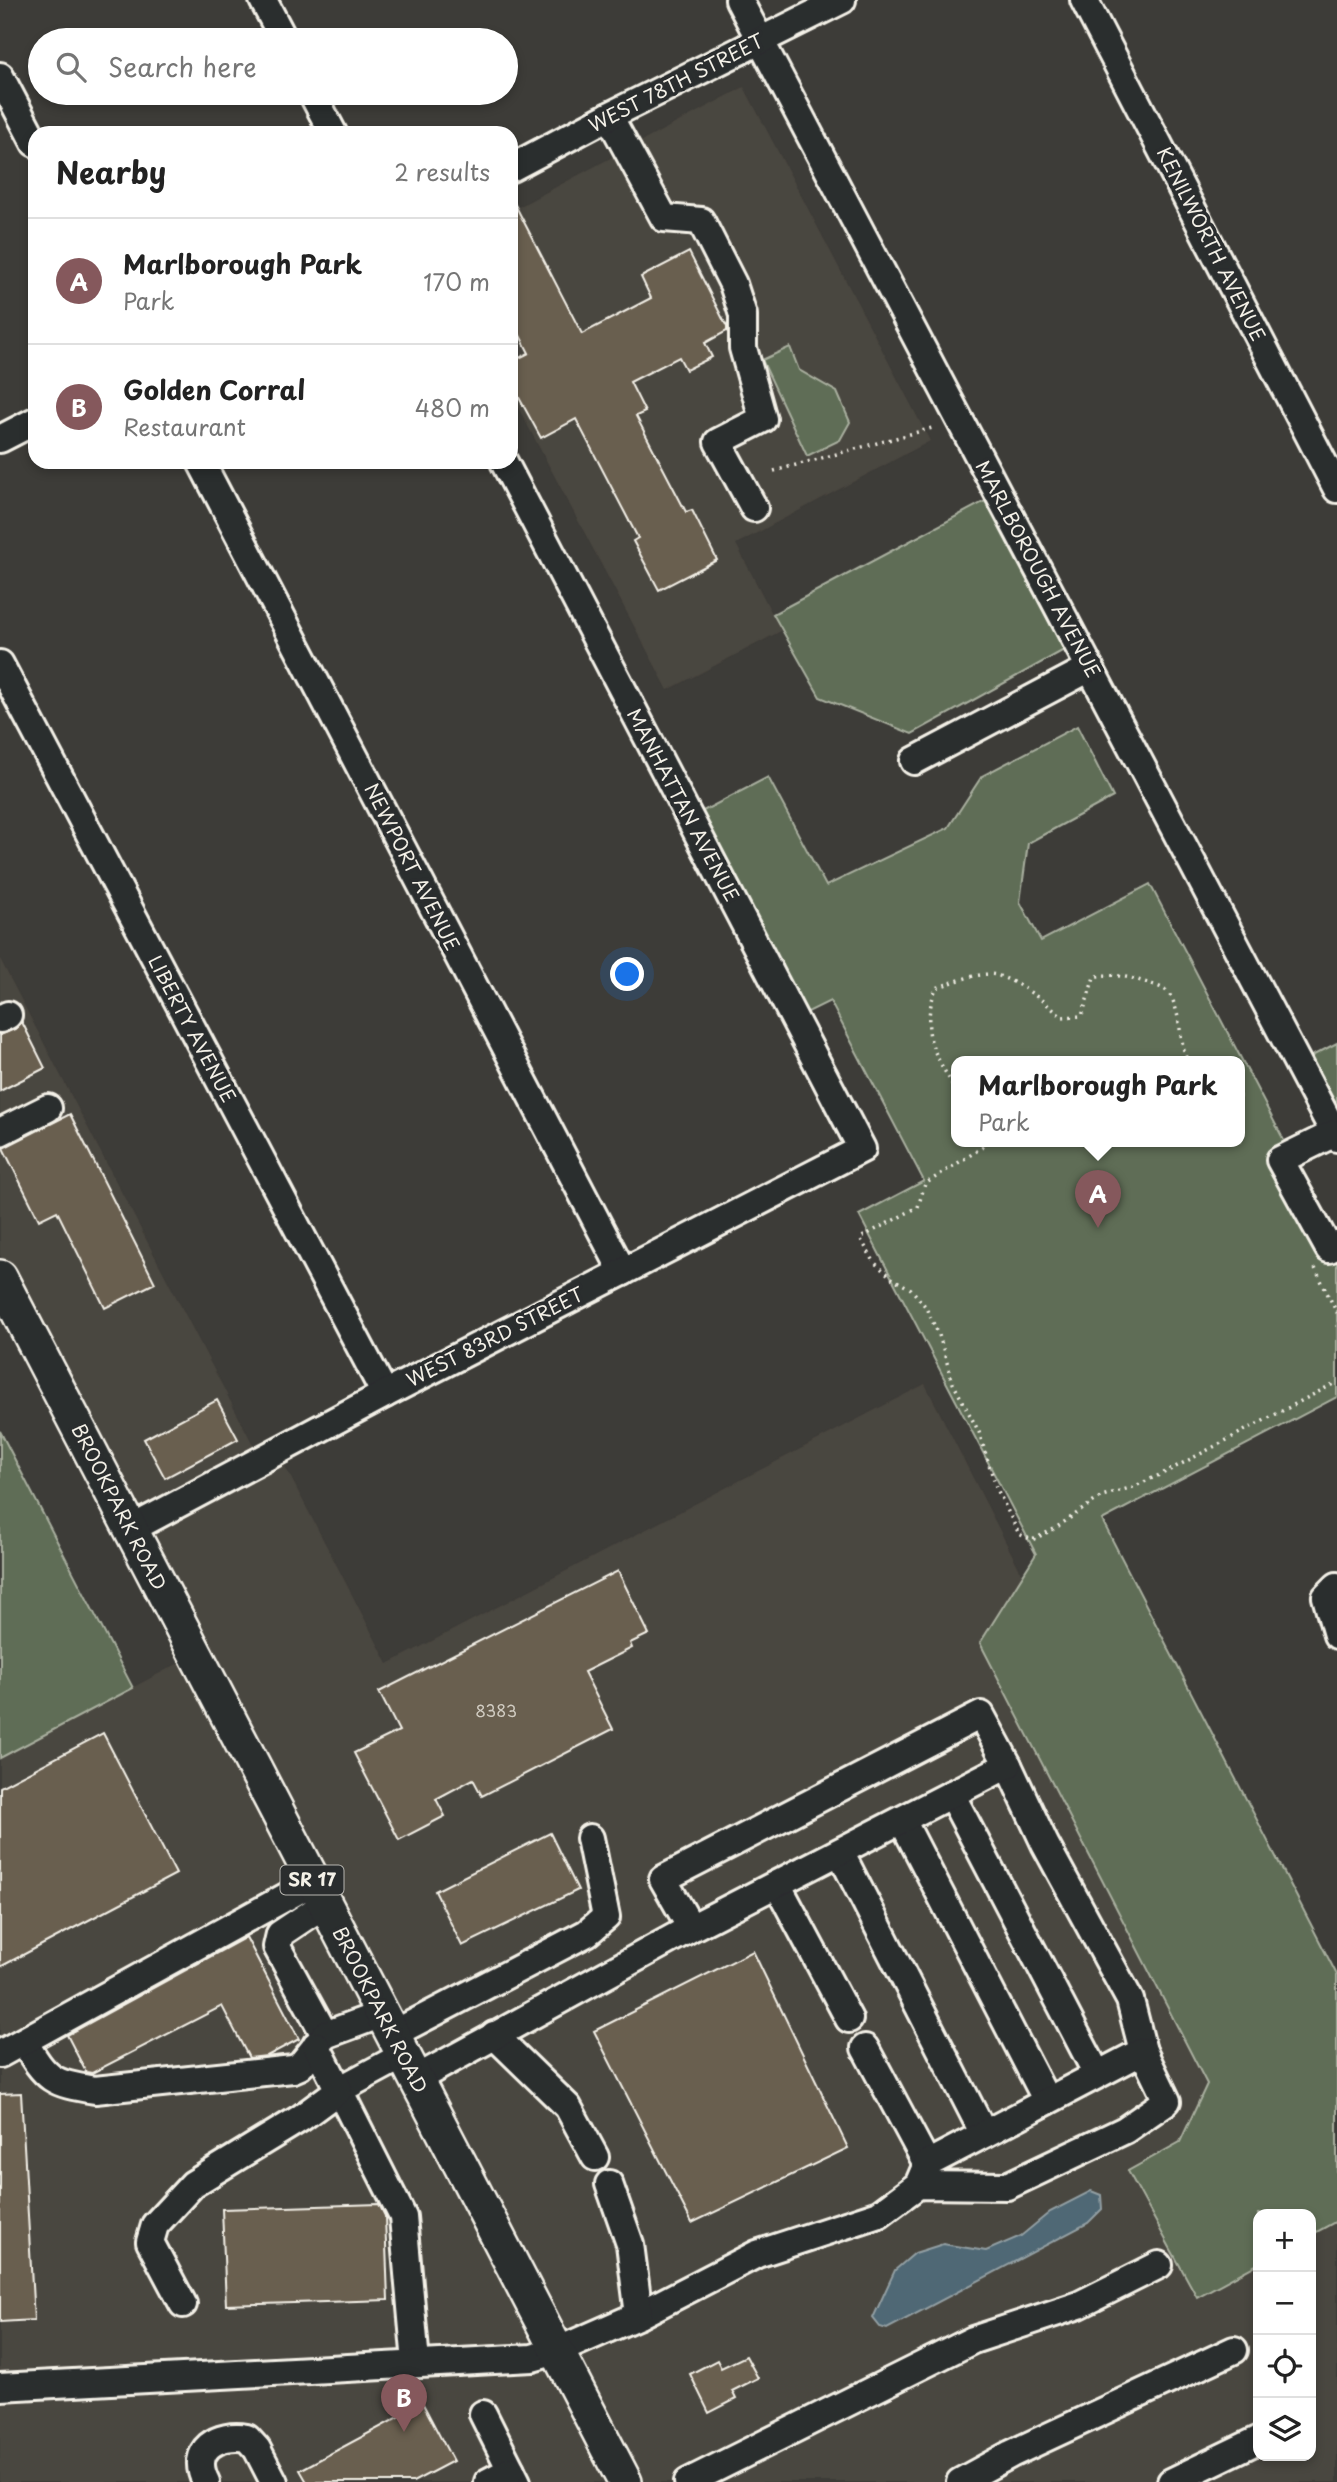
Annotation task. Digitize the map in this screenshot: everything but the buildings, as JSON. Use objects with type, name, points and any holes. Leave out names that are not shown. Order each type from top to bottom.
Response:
[{"type":"main road","name":"BROOKPARK ROAD","points":[[0,1277],[625,2482]]},
{"type":"street","points":[[263,0],[278,28]]},
{"type":"street","name":"MARLBOROUGH AVENUE","points":[[739,0],[1336,1136]]},
{"type":"street","name":"WEST 78TH STREET","points":[[518,164],[608,116],[842,0]]},
{"type":"street","name":"KENILWORTH AVENUE","points":[[1084,0],[1337,489]]},
{"type":"street","points":[[0,76],[28,130]]},
{"type":"street","points":[[318,105],[329,126]]},
{"type":"street","points":[[608,116],[664,218],[701,221],[733,284],[743,315],[743,348],[763,419],[718,442],[754,508]]},
{"type":"street","points":[[0,439],[28,425]]},
{"type":"street","name":"NEWPORT AVENUE","points":[[205,469],[623,1272]]},
{"type":"street","name":"MANHATTAN AVENUE","points":[[508,469],[862,1149]]},
{"type":"street","name":"LIBERTY AVENUE","points":[[0,664],[385,1394]]},
{"type":"street","points":[[914,761],[1090,668]]},
{"type":"street","points":[[0,1132],[48,1108]]},
{"type":"street","points":[[1336,1136],[1280,1160],[1329,1249],[1337,1245]]},
{"type":"street","name":"WEST 83RD STREET","points":[[131,1529],[385,1394],[862,1149]]},
{"type":"street","points":[[1331,1592],[1337,1635]]},
{"type":"street","points":[[691,1928],[663,1879],[981,1715],[1045,1844],[1130,2000],[1143,2051],[1167,2101],[1125,2130],[1007,2186],[923,2175]]},
{"type":"street","points":[[321,2040],[399,2046],[494,2035],[691,1928],[1008,1765]]},
{"type":"street","points":[[951,1794],[1097,2074]]},
{"type":"street","points":[[902,1820],[1047,2101]]},
{"type":"street","points":[[183,2304],[150,2242],[155,2225],[193,2184],[301,2118],[399,2046],[586,1933],[607,1917],[590,1838]]},
{"type":"street","points":[[840,1852],[984,2134]]},
{"type":"street","points":[[777,1884],[849,2019]]},
{"type":"street","points":[[319,1893],[280,1934],[277,1947],[321,2040],[339,2090],[403,2217],[416,2363]]},
{"type":"street","points":[[0,2054],[319,1893]]},
{"type":"street","points":[[494,2035],[568,2107],[595,2157]]},
{"type":"street","points":[[24,2042],[38,2066],[52,2080],[95,2090],[293,2069],[300,2066],[321,2040]]},
{"type":"street","points":[[865,2048],[923,2175]]},
{"type":"street","points":[[0,2387],[532,2358],[639,2315],[757,2254],[879,2214],[923,2175],[984,2134],[1143,2051]]},
{"type":"street","points":[[609,2184],[630,2244],[639,2315]]},
{"type":"street","points":[[688,2482],[973,2340],[1079,2305],[1159,2265]]},
{"type":"street","points":[[960,2482],[1011,2454],[1234,2350]]},
{"type":"street","points":[[483,2414],[506,2478]]},
{"type":"street","points":[[206,2482],[201,2472],[200,2459],[207,2447],[232,2436],[247,2438],[257,2449],[274,2482]]},
{"type":"street","points":[[1171,2482],[1253,2442]]},
{"type":"path","points":[[774,471],[936,426]]},
{"type":"path","points":[[951,1081],[928,1033],[928,1009],[936,988],[964,978],[994,974],[1040,998],[1062,1017],[1082,1016],[1094,977],[1102,974],[1130,977],[1164,989],[1174,999],[1185,1056]]},
{"type":"path","points":[[983,1147],[925,1184],[918,1207],[860,1238],[874,1262],[893,1279],[911,1289],[925,1306],[939,1335],[953,1383],[971,1415],[996,1487],[1019,1534],[1032,1540],[1054,1529],[1101,1496],[1133,1487],[1166,1472],[1337,1382]]},
{"type":"path","points":[[1314,1266],[1337,1313]]},
{"type":"shaded area","points":[[744,87],[930,441],[736,544],[781,631],[668,690],[518,407],[518,207]]},
{"type":"shaded area","points":[[0,959],[261,1460],[277,1451],[388,1664],[925,1384],[1023,1576],[980,1643],[1207,2084],[1180,2142],[1128,2171],[1197,2297],[1253,2267],[1253,2461],[1316,2461],[1316,2232],[1337,2221],[1337,2482],[638,2482],[0,1255]]},
{"type":"shaded area","points":[[179,1663],[609,2482],[0,2482],[0,1758]]},
{"type":"green space","points":[[790,347],[799,370],[837,392],[850,422],[840,440],[807,456],[762,360]]},
{"type":"green space","points":[[985,501],[1064,650],[912,734],[820,697],[773,614]]},
{"type":"green space","points":[[1077,726],[1113,797],[1028,843],[1020,902],[1041,941],[1150,884],[1240,1056],[951,1056],[951,1147],[1245,1147],[1245,1066],[1337,1242],[1337,1397],[1102,1520],[1337,1975],[1337,2221],[1316,2232],[1316,2209],[1253,2209],[1253,2267],[1197,2297],[1128,2171],[1180,2142],[1207,2084],[980,1643],[1036,1554],[859,1215],[924,1181],[830,1001],[806,1013],[701,812],[768,777],[826,886],[948,828],[982,776]]},
{"type":"green space","points":[[1337,1043],[1337,1119],[1306,1059]]},
{"type":"green space","points":[[0,1431],[133,1688],[0,1758]]},
{"type":"water","points":[[1091,2191],[1101,2195],[1102,2209],[1088,2223],[887,2329],[880,2327],[873,2318],[895,2270],[915,2253],[943,2244],[986,2251],[1021,2236],[1050,2212]]},
{"type":"place","name":"Marlborough Park","points":[[1098,1228]]},
{"type":"place","name":"Golden Corral","points":[[404,2432]]}]
